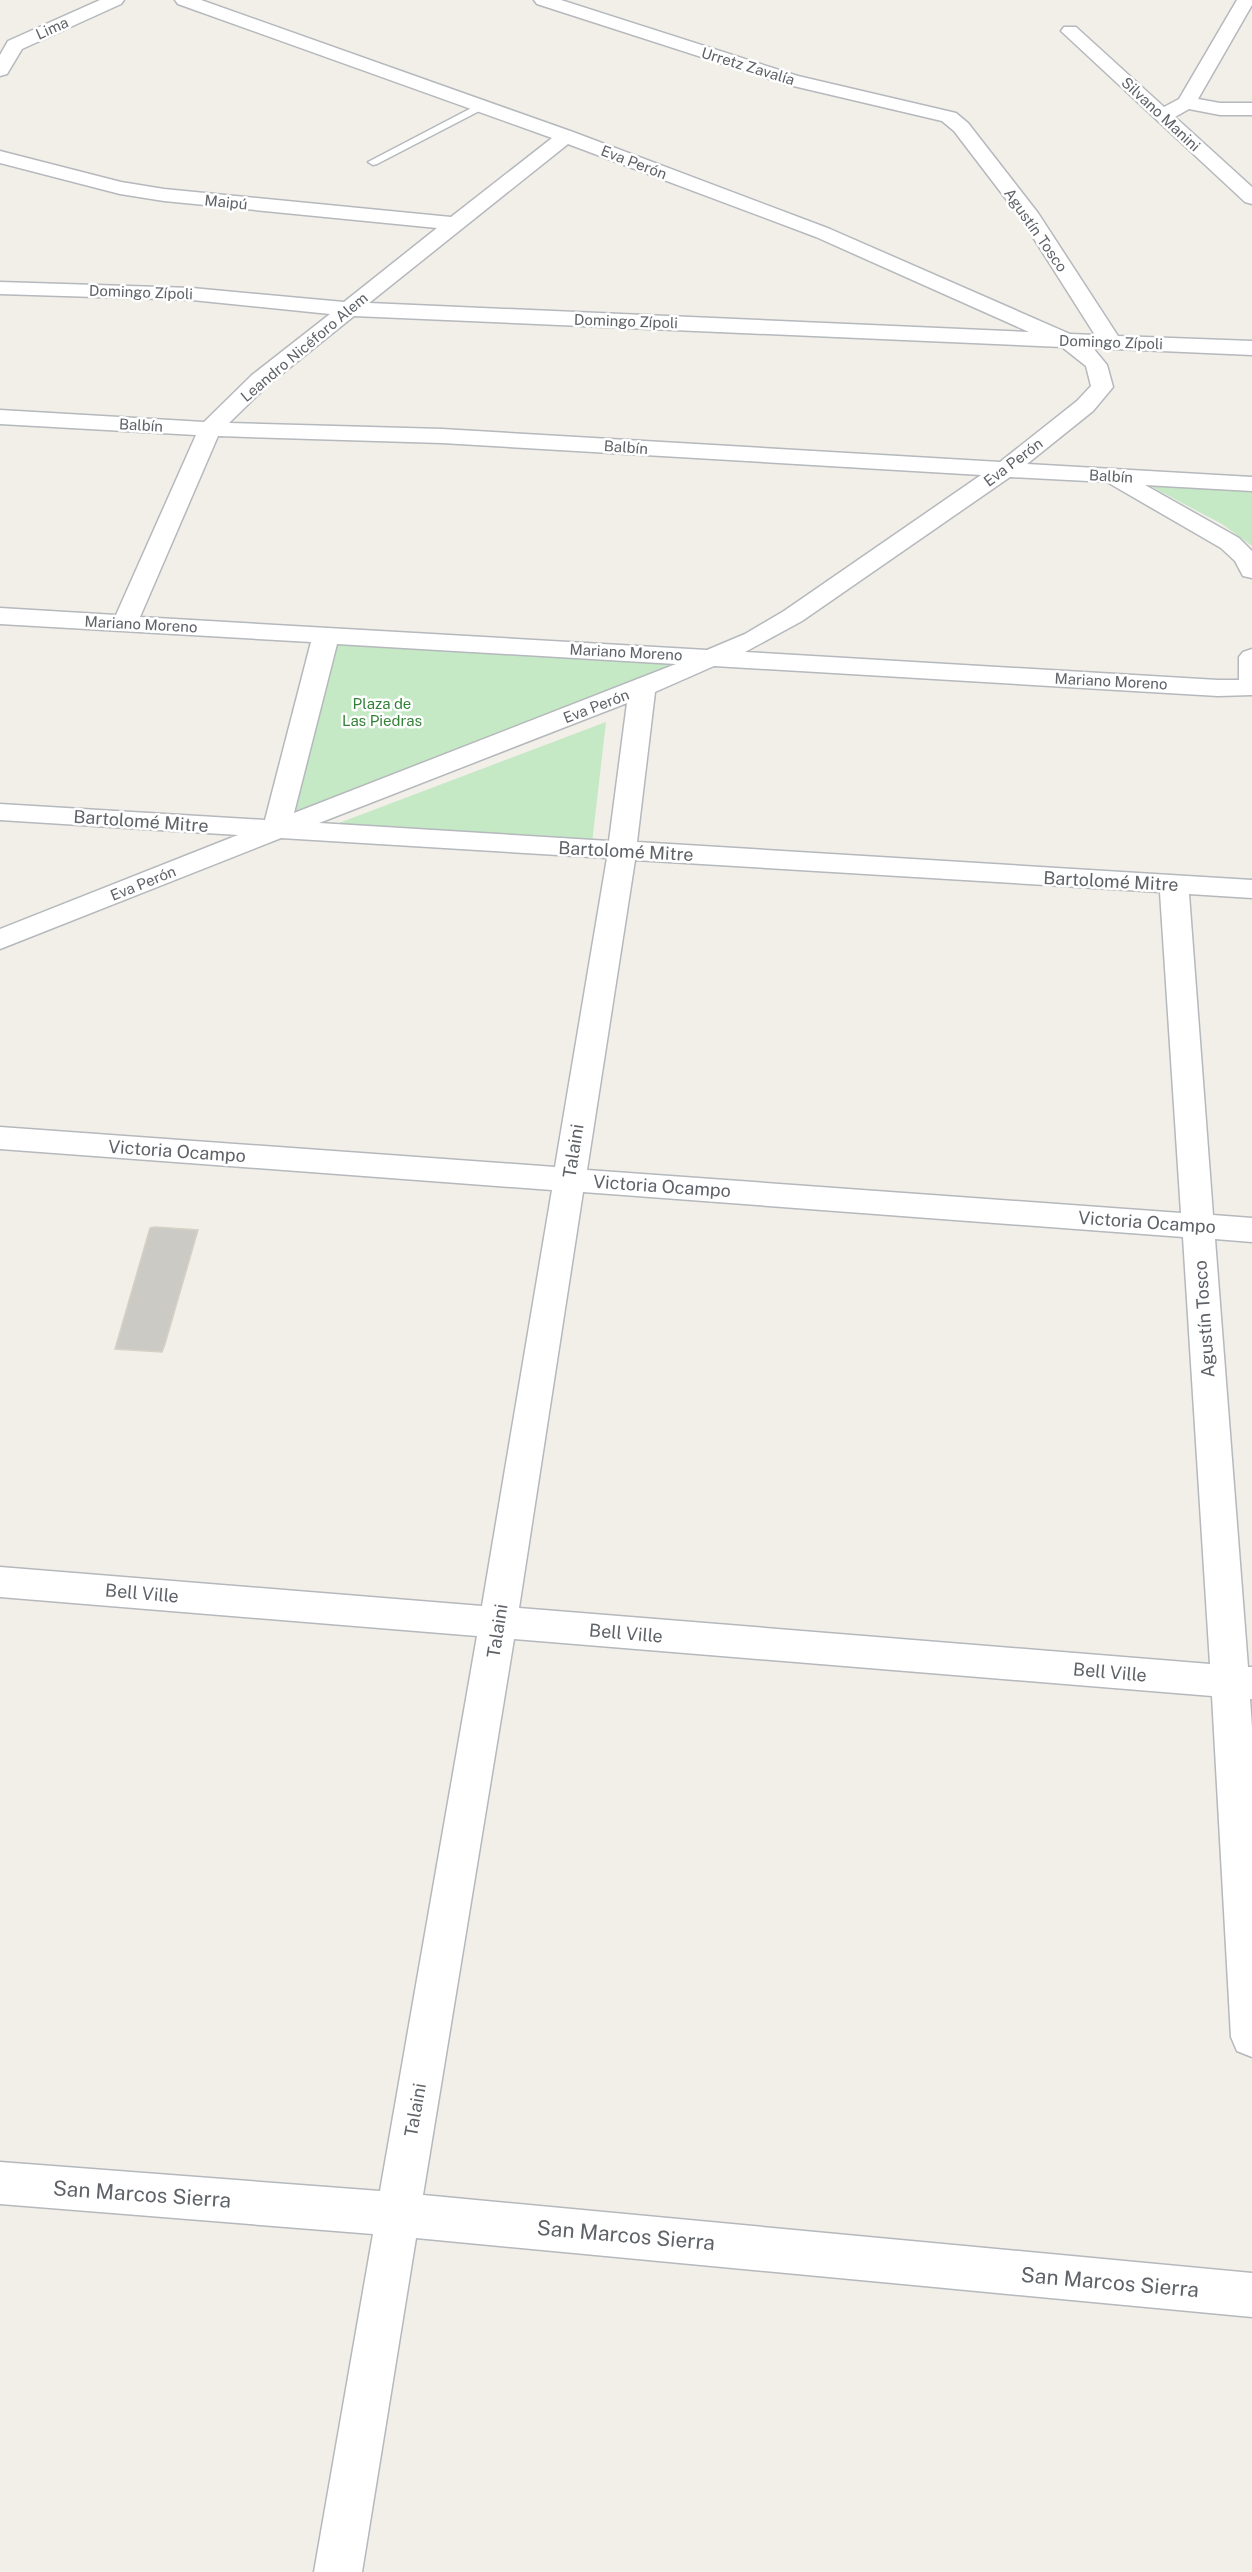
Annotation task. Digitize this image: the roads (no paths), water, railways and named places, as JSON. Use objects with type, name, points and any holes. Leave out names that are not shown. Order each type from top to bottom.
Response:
[{"type":"street","name":"Lima","points":[[0,70],[7,45],[115,0]]},
{"type":"street","name":"Eva Perón","points":[[0,940],[642,688],[754,639],[793,616],[1004,470],[1085,406],[1102,387],[1102,376],[1097,363],[1068,341],[824,233],[566,136],[184,0]]},
{"type":"street","name":"Urretz Zavalía","points":[[543,0],[782,77],[942,114],[956,121]]},
{"type":"street","points":[[1162,116],[1186,104],[1234,35],[1246,0]]},
{"type":"street","name":"Silvano Manini","points":[[1070,31],[1252,198]]},
{"type":"street","points":[[1186,104],[1220,109],[1252,109]]},
{"type":"street","name":"Agustín Tosco","points":[[956,121],[1031,217],[1112,342]]},
{"type":"street","name":"Leandro Nicéforo Alem","points":[[125,623],[210,429],[260,380],[566,136]]},
{"type":"street","name":"Maipú","points":[[0,157],[120,188],[164,195],[455,224]]},
{"type":"street","name":"Domingo Zípoli","points":[[0,288],[192,294],[350,309],[1252,348]]},
{"type":"street","name":"Balbín","points":[[0,417],[210,429],[442,436],[1252,484]]},
{"type":"street","points":[[1112,476],[1133,490],[1230,543],[1245,558],[1252,571]]},
{"type":"street","name":"Mariano Moreno","points":[[0,616],[1218,688],[1252,687]]},
{"type":"street","points":[[276,830],[326,635]]},
{"type":"street","points":[[1252,657],[1252,679]]},
{"type":"street","name":"Talaini","points":[[338,2572],[498,1623],[622,851],[642,688]]},
{"type":"street","name":"Bartolomé Mitre","points":[[0,812],[1252,889]]},
{"type":"street","name":"Agustín Tosco","points":[[1174,885],[1198,1226],[1241,1682],[1252,2037]]},
{"type":"street","name":"Victoria Ocampo","points":[[0,1138],[1252,1230]]},
{"type":"street","name":"Bell Ville","points":[[0,1581],[1241,1682]]},
{"type":"street","name":"San Marcos Sierra","points":[[0,2183],[397,2214],[1252,2295]]},
{"type":"lane","points":[[373,162],[481,106]]},
{"type":"park label","name":"Plaza de Las Piedras","points":[[382,712]]}]
